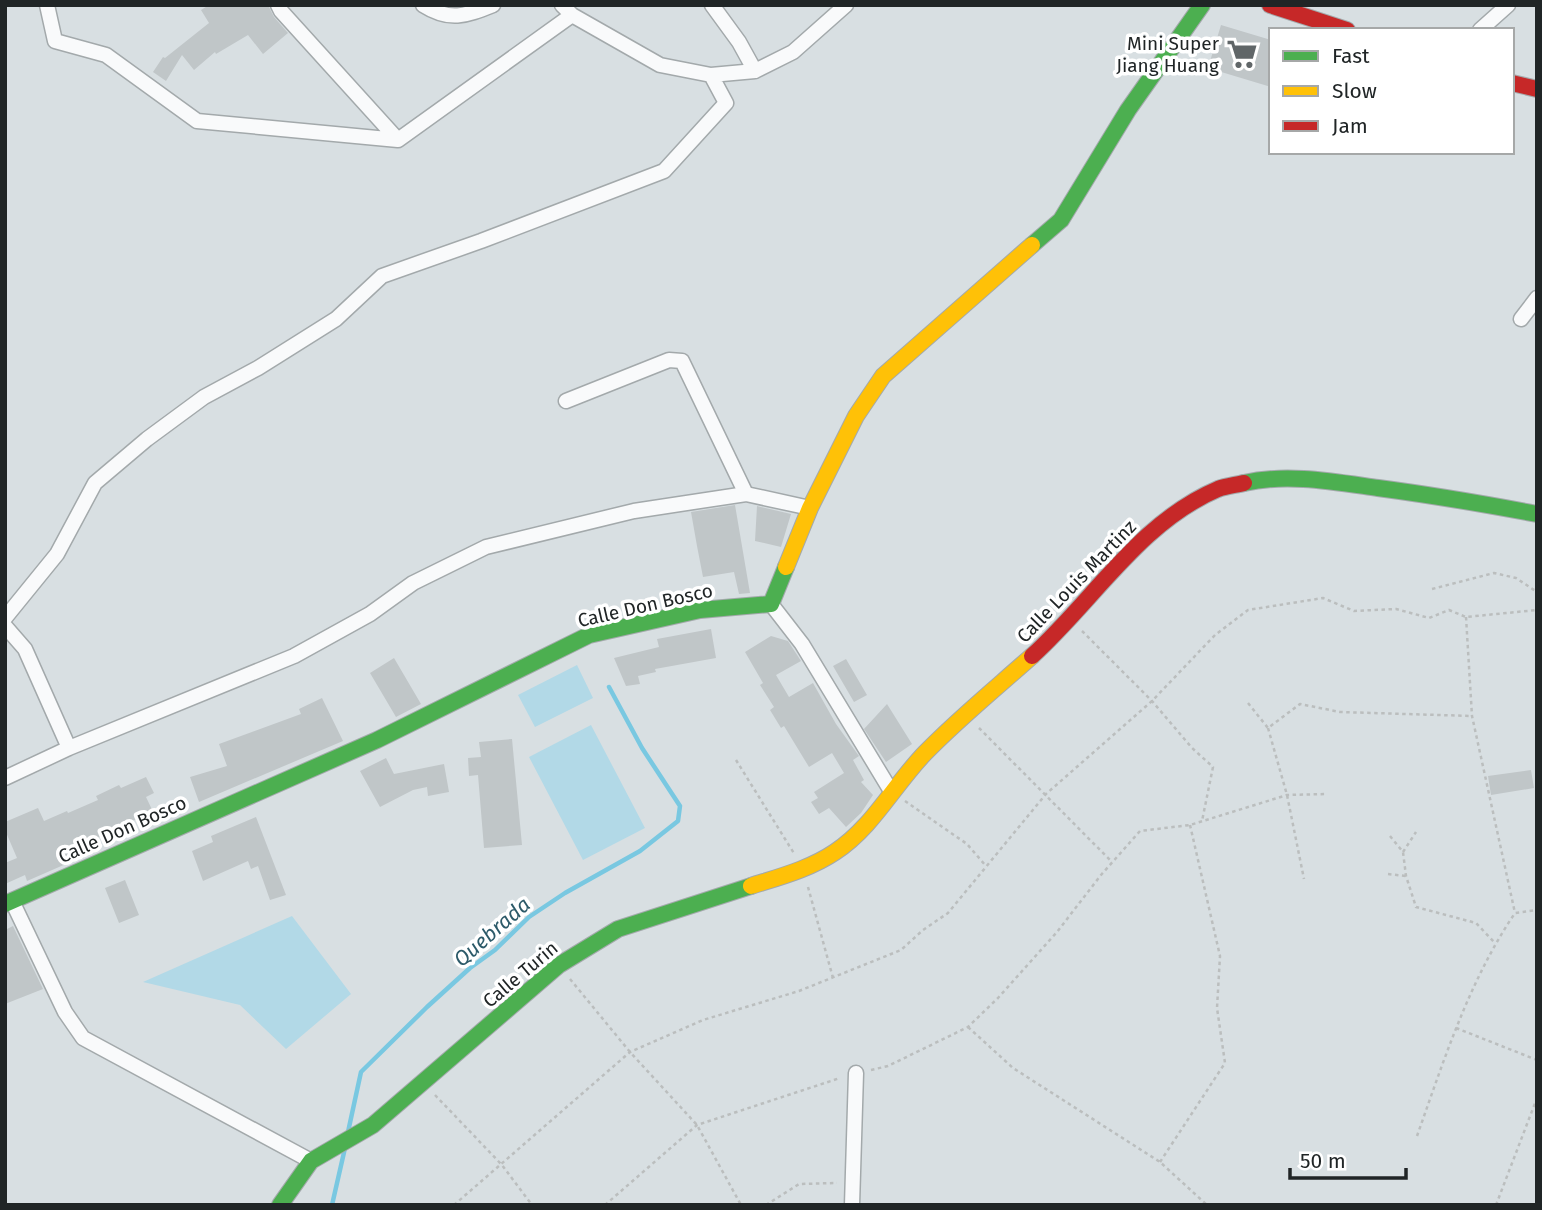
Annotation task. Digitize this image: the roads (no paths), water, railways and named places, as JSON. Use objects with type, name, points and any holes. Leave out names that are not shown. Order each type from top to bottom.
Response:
[{"type":"street","points":[[47,5],[55,41],[106,55],[197,121],[398,140],[567,10],[660,65],[711,75],[754,71],[793,52],[840,7]]},
{"type":"street","points":[[278,5],[398,140]]},
{"type":"street","points":[[423,5],[437,14],[463,16],[493,5]]},
{"type":"street","points":[[712,5],[739,41],[754,71]]},
{"type":"street","points":[[891,792],[802,644],[771,604],[810,508],[856,416],[883,376],[1060,220],[1128,110],[1202,5]]},
{"type":"street","points":[[1270,5],[1314,12],[1343,28]]},
{"type":"street","points":[[1482,28],[1508,5]]},
{"type":"street","points":[[5,618],[57,554],[95,483],[147,439],[204,397],[258,368],[336,319],[382,276],[664,171],[726,103],[711,75]]},
{"type":"street","points":[[1514,83],[1537,89]]},
{"type":"street","points":[[1521,319],[1537,298]]},
{"type":"street","points":[[566,401],[669,360],[682,361],[746,494]]},
{"type":"street","name":"Calle Louis Martinz","points":[[891,792],[925,753],[1043,646],[1146,537],[1181,511],[1219,489],[1262,479],[1327,481],[1465,500],[1537,514]]},
{"type":"street","points":[[5,778],[69,748],[294,656],[370,614],[413,583],[486,547],[634,511],[746,494],[810,508]]},
{"type":"street","name":"Calle Don Bosco","points":[[9,903],[377,740],[589,635],[700,610],[771,604]]},
{"type":"street","points":[[5,626],[24,649],[69,748]]},
{"type":"street","name":"Calle Turin","points":[[280,1205],[311,1161],[373,1125],[559,965],[618,929],[803,869],[836,852],[870,821],[891,792]]},
{"type":"street","points":[[9,903],[65,1012],[83,1038],[311,1161]]},
{"type":"street","points":[[852,1205],[856,1073]]},
{"type":"waterway","name":"Quebrada","points":[[348,1132],[361,1072],[427,1007],[470,968],[495,950],[529,917],[565,893],[640,851],[678,821],[680,806],[642,748],[609,687]]},
{"type":"waterway","name":"Quebrada","points":[[332,1205],[345,1148]]},
{"type":"place","name":"Mini Super Jiang Huang","points":[[1242,54]]}]
